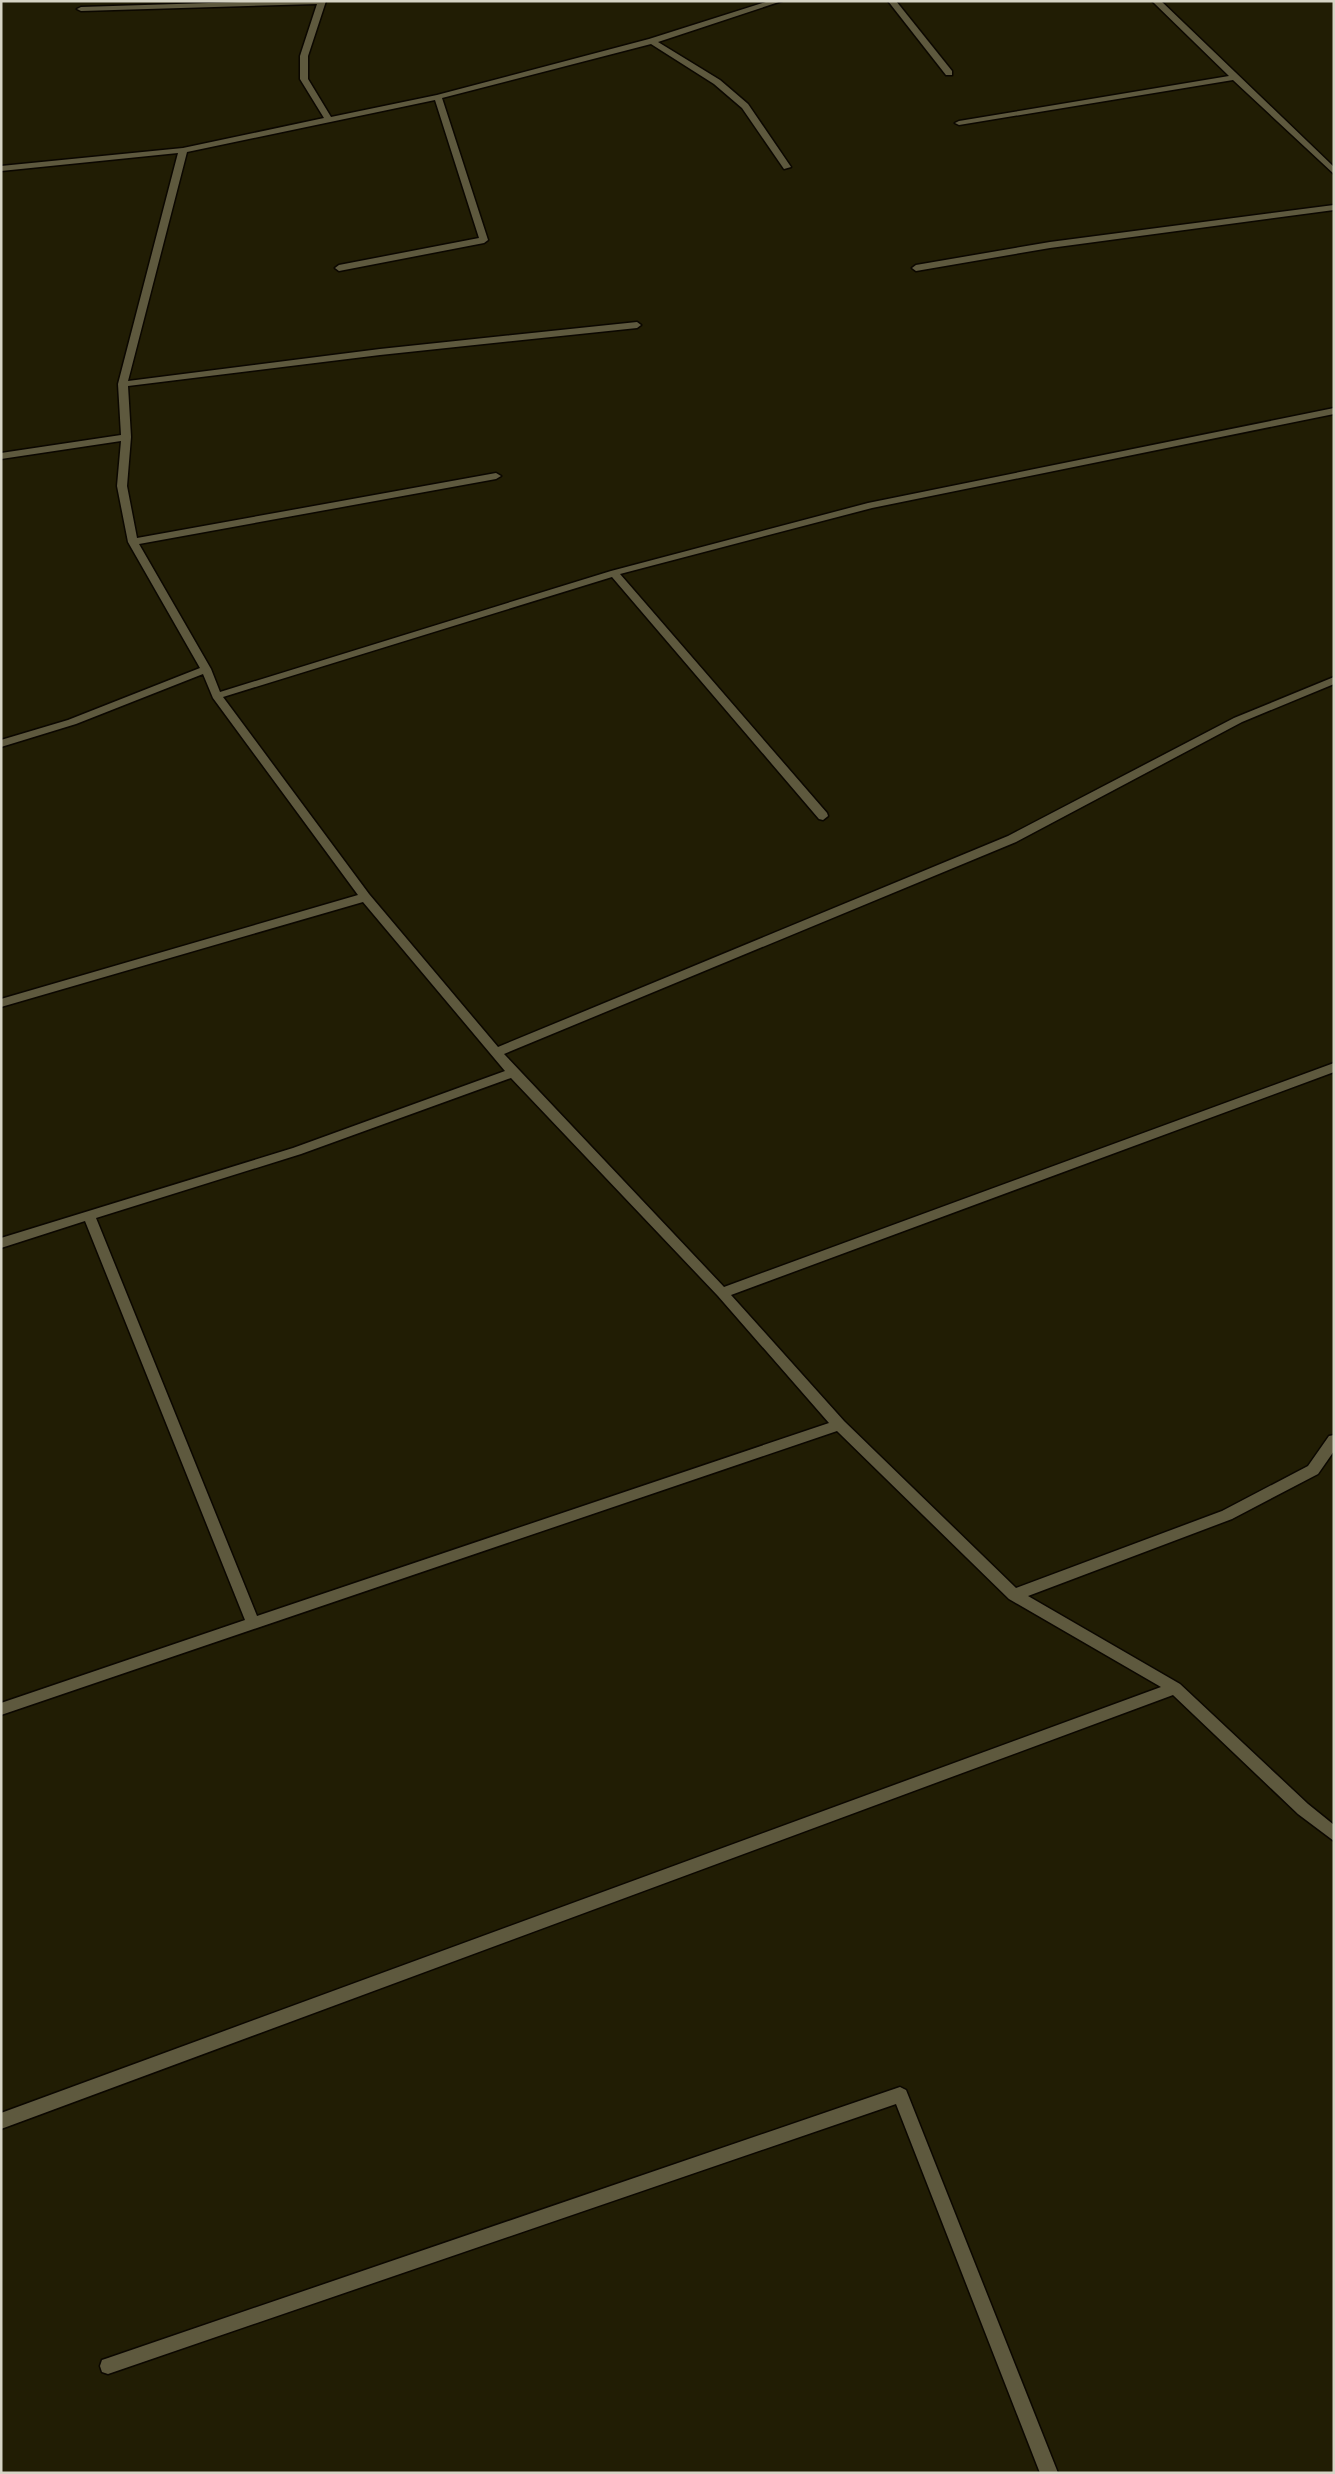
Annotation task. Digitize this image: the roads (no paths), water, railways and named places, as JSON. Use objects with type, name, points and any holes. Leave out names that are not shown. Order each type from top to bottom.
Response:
[{"type":"street","points":[[1,169],[182,150],[438,97],[652,41],[778,1]]},
{"type":"street","points":[[892,1],[949,73]]},
{"type":"street","points":[[1156,1],[1334,172]]},
{"type":"street","points":[[81,9],[322,2],[304,56],[304,79],[329,120]]},
{"type":"street","points":[[652,41],[717,82],[745,106],[787,167]]},
{"type":"street","points":[[959,123],[1235,77]]},
{"type":"street","points":[[339,268],[484,240],[438,97]]},
{"type":"street","points":[[182,150],[123,384],[126,437],[122,486],[133,542],[206,669],[217,696],[365,897],[513,1073],[722,1293],[839,1425],[1014,1595],[1175,1688],[1303,1809],[1334,1834]]},
{"type":"street","points":[[916,268],[1050,245],[1334,207]]},
{"type":"street","points":[[123,384],[380,352],[637,325]]},
{"type":"street","points":[[217,696],[614,573],[871,505],[1334,411]]},
{"type":"street","points":[[1,456],[126,437]]},
{"type":"street","points":[[133,542],[496,476]]},
{"type":"street","points":[[614,573],[823,816]]},
{"type":"street","points":[[1,744],[72,722],[206,669]]},
{"type":"street","points":[[496,1053],[1012,839],[1238,720],[1334,680]]},
{"type":"street","points":[[1,1003],[365,897]]},
{"type":"street","points":[[722,1293],[1334,1067]]},
{"type":"street","points":[[1,1243],[297,1151],[513,1073]]},
{"type":"street","points":[[90,1215],[253,1623]]},
{"type":"street","points":[[1,1709],[839,1425]]},
{"type":"street","points":[[1014,1595],[1227,1515],[1313,1470],[1334,1440]]},
{"type":"street","points":[[1,2121],[1175,1688]]},
{"type":"street","points":[[108,2366],[900,2095],[1049,2473]]}]
